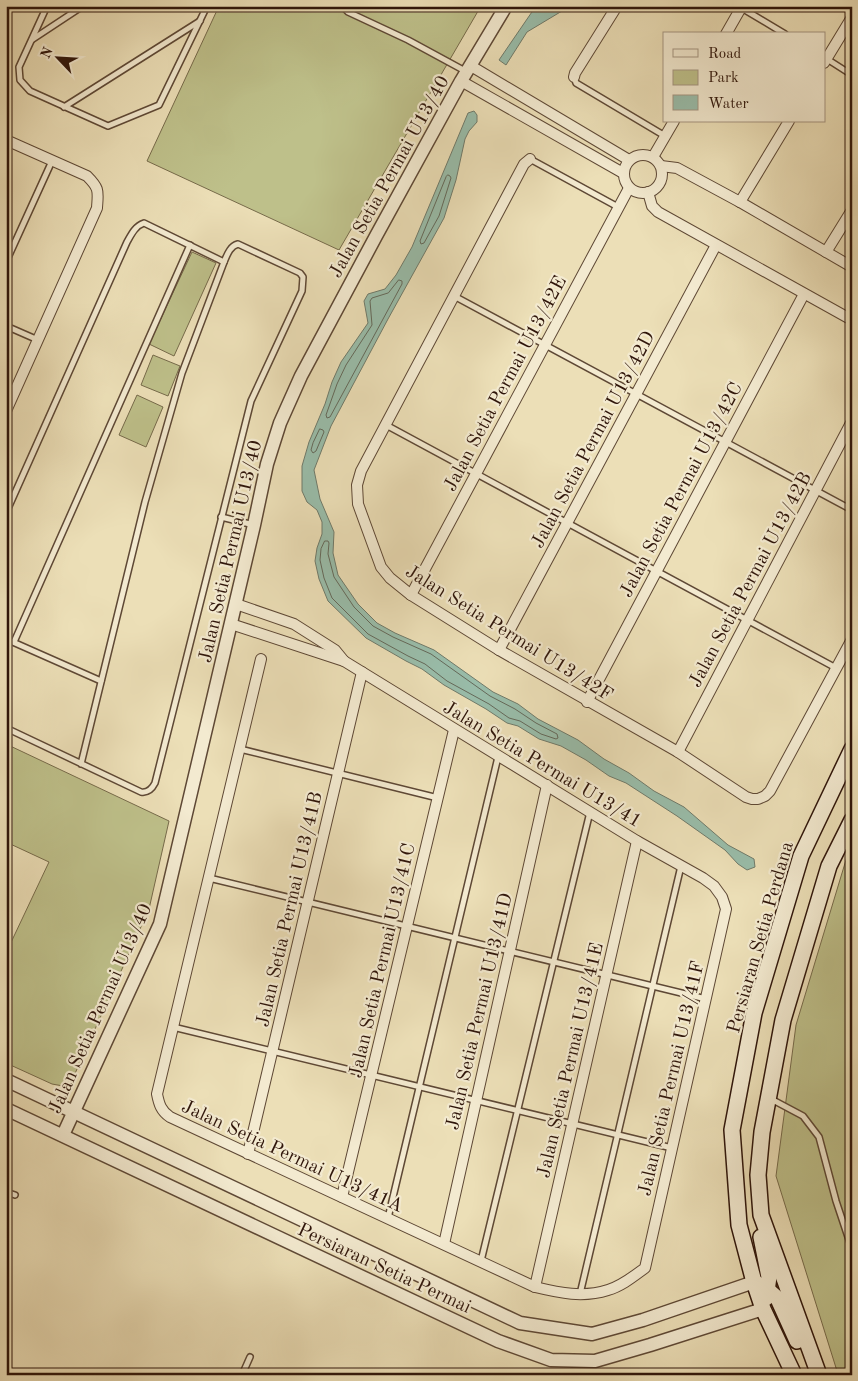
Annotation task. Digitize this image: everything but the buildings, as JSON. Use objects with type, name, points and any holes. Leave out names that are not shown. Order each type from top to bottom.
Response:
[{"type":"main road","name":"Persiaran Setia Perdana","points":[[794,1375],[763,1309],[754,1282],[740,1225],[732,1130],[754,1012],[801,856],[852,749]]},
{"type":"main road","points":[[763,1309],[768,1290],[768,1277],[762,1240],[758,1175],[762,1132],[768,1098],[783,1020],[829,866],[852,820]]},
{"type":"main road","points":[[761,1215],[819,1375]]},
{"type":"main road","points":[[754,1282],[778,1298],[795,1338],[819,1375]]},
{"type":"street","name":"Jalan Setia Permai U13/40","points":[[63,1135],[160,924],[236,604],[267,464],[280,423],[300,376],[466,73],[506,6]]},
{"type":"street","points":[[574,77],[617,6]]},
{"type":"street","points":[[727,32],[741,7]]},
{"type":"street","points":[[826,58],[852,17]]},
{"type":"street","points":[[466,73],[568,124],[629,160]]},
{"type":"street","points":[[466,73],[560,137],[623,173]]},
{"type":"street","points":[[653,156],[673,122]]},
{"type":"street","points":[[740,202],[788,122]]},
{"type":"street","points":[[560,137],[568,124]]},
{"type":"street","points":[[6,140],[87,176],[98,190],[97,208],[6,411]]},
{"type":"street","points":[[647,154],[653,156],[658,161],[662,173],[661,179],[654,190],[638,192],[629,188],[623,173],[629,160],[634,156],[647,154]]},
{"type":"street","name":"Jalan Setia Permai U13/42F","points":[[530,160],[524,164],[361,470],[357,485],[358,504],[381,566],[390,578],[411,595],[498,650],[678,752],[746,797],[752,799],[765,796],[770,791],[837,668]]},
{"type":"street","points":[[661,166],[676,168],[740,202],[852,267]]},
{"type":"street","name":"Jalan Setia Permai U13/42E","points":[[411,595],[629,188]]},
{"type":"street","points":[[648,192],[652,206],[658,212],[852,320]]},
{"type":"street","points":[[826,252],[852,210]]},
{"type":"street","name":"Jalan Setia Permai U13/42D","points":[[498,650],[716,245]]},
{"type":"street","name":"Jalan Setia Permai U13/42C","points":[[587,702],[804,294]]},
{"type":"street","name":"Jalan Setia Permai U13/42B","points":[[678,752],[852,421]]},
{"type":"street","name":"Jalan Setia Permai U13/41","points":[[236,604],[294,624],[335,650],[344,661]]},
{"type":"street","name":"Jalan Setia Permai U13/41","points":[[231,624],[344,661],[637,841],[703,878],[714,886],[722,897]]},
{"type":"street","points":[[837,668],[852,640]]},
{"type":"street","name":"Jalan Setia Permai U13/41A","points":[[261,659],[157,1094],[163,1112],[248,1154],[535,1286],[560,1293],[580,1295],[609,1290],[645,1268]]},
{"type":"street","name":"Jalan Setia Permai U13/41B","points":[[248,1154],[362,672]]},
{"type":"street","name":"Jalan Setia Permai U13/41C","points":[[342,1197],[454,730]]},
{"type":"street","name":"Jalan Setia Permai U13/41D","points":[[444,1244],[547,786]]},
{"type":"street","name":"Jalan Setia Permai U13/41E","points":[[535,1286],[637,841]]},
{"type":"street","name":"Jalan Setia Permai U13/41F","points":[[645,1268],[726,909],[722,897]]},
{"type":"street","name":"Persiaran Setia Permai","points":[[6,1080],[520,1323],[592,1334],[643,1320],[754,1282]]},
{"type":"street","name":"Persiaran Setia Permai","points":[[6,1109],[498,1341],[550,1360],[595,1361],[763,1309]]},
{"type":"lane","points":[[47,6],[19,67],[20,80],[30,91],[108,126],[159,105],[207,6]]},
{"type":"lane","points":[[32,39],[83,6]]},
{"type":"lane","points":[[342,6],[348,12],[408,40],[466,73]]},
{"type":"lane","points":[[741,7],[782,32]]},
{"type":"lane","points":[[64,107],[200,21]]},
{"type":"lane","points":[[826,61],[852,75]]},
{"type":"lane","points":[[574,77],[576,83],[665,136]]},
{"type":"lane","points":[[530,160],[618,207]]},
{"type":"lane","points":[[6,262],[52,161]]},
{"type":"lane","points":[[6,514],[133,232],[140,224],[144,223],[224,262]]},
{"type":"lane","points":[[6,728],[81,764],[141,792],[152,788],[251,401],[302,291],[303,278],[300,273],[238,244],[231,248],[224,262],[182,373],[144,502],[81,764]]},
{"type":"lane","points":[[14,642],[190,245]]},
{"type":"lane","points":[[454,296],[852,510]]},
{"type":"lane","points":[[6,326],[38,340]]},
{"type":"lane","points":[[386,424],[837,668]]},
{"type":"lane","points":[[221,517],[254,525]]},
{"type":"lane","points":[[6,639],[101,681]]},
{"type":"lane","points":[[240,749],[438,798]]},
{"type":"lane","points":[[388,1218],[498,756]]},
{"type":"lane","points":[[481,1261],[590,812]]},
{"type":"lane","points":[[580,1295],[681,866]]},
{"type":"lane","points":[[209,878],[706,999]]},
{"type":"lane","points":[[173,1027],[672,1148]]},
{"type":"lane","points":[[768,1098],[803,1116],[819,1136],[836,1201],[852,1250]]},
{"type":"lane","points":[[6,1192],[14,1195]]},
{"type":"lane","points":[[242,1375],[250,1357]]},
{"type":"green space","points":[[219,6],[481,6],[339,250],[147,161]]},
{"type":"green space","points":[[192,252],[216,263],[174,356],[149,344]]},
{"type":"green space","points":[[153,355],[180,366],[168,396],[141,385]]},
{"type":"green space","points":[[137,395],[163,407],[146,447],[119,435]]},
{"type":"green space","points":[[6,744],[169,821],[149,909],[73,1078],[63,1086],[52,1084],[6,1063],[6,953],[49,862],[6,842]]},
{"type":"green space","points":[[852,844],[852,1375],[840,1375],[837,1371],[776,1176],[796,1025]]},
{"type":"water","points":[[536,6],[565,6],[562,11],[527,32],[506,65],[499,60]]},
{"type":"water","points":[[474,111],[477,115],[477,122],[465,139],[456,180],[444,218],[331,426],[314,470],[320,499],[334,532],[333,553],[338,575],[358,604],[377,623],[434,650],[493,692],[518,704],[538,719],[578,740],[654,791],[684,807],[728,845],[754,859],[755,867],[747,870],[738,864],[725,850],[626,783],[609,776],[561,746],[539,739],[518,726],[507,723],[444,685],[422,669],[366,638],[328,601],[319,579],[315,561],[322,534],[322,522],[317,510],[307,502],[302,491],[302,466],[309,442],[341,362],[368,323],[364,301],[368,294],[385,289],[396,275],[412,247],[468,113]]}]
